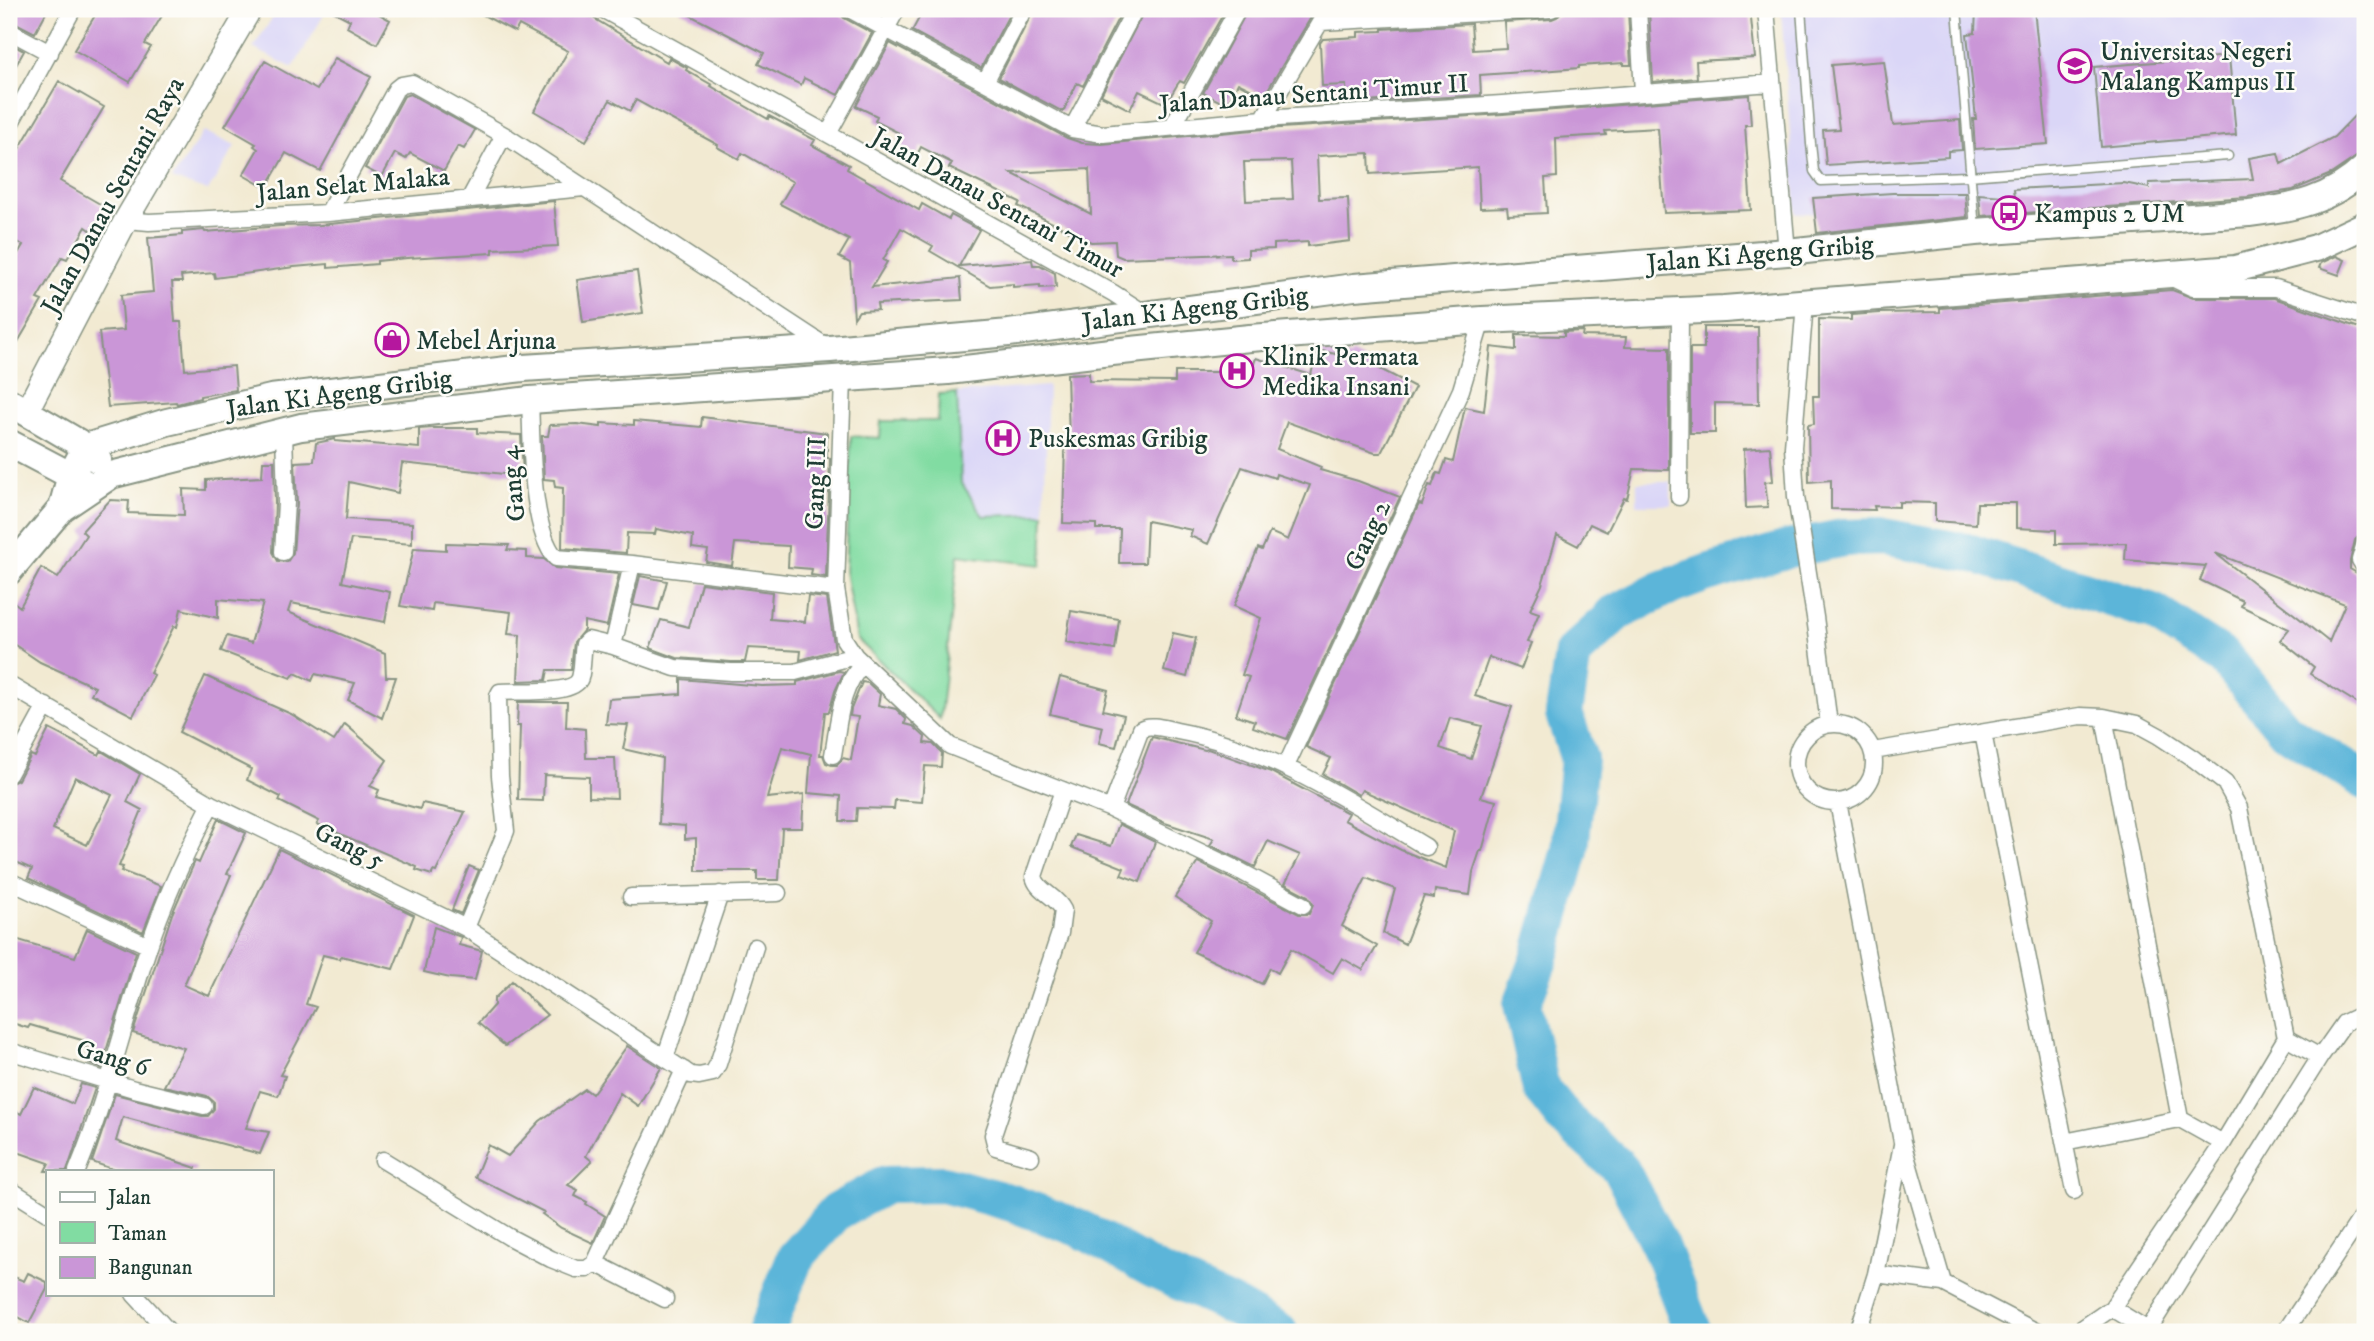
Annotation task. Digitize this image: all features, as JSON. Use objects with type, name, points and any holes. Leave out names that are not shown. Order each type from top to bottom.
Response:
[{"type":"main road","name":"Jalan Ki Ageng Gribig","points":[[86,447],[167,422],[271,398],[523,368],[830,349],[1009,333],[1354,287],[1787,252],[1975,232],[2288,209],[2313,202],[2354,179],[2365,168]]},
{"type":"main road","name":"Jalan Ki Ageng Gribig","points":[[91,479],[301,426],[530,400],[986,368],[1102,353],[1482,320],[1805,303],[2235,269],[2316,248],[2365,225]]},
{"type":"main road","points":[[1560,271],[1563,316]]},
{"type":"main road","points":[[18,407],[86,447]]},
{"type":"main road","points":[[9,443],[91,479]]},
{"type":"main road","points":[[86,447],[91,479]]},
{"type":"main road","points":[[86,447],[91,479]]},
{"type":"main road","points":[[9,571],[62,508],[91,479]]},
{"type":"street","points":[[9,126],[73,9]]},
{"type":"street","name":"Jalan Danau Sentani Timur","points":[[602,9],[1113,293],[1144,313]]},
{"type":"street","name":"Jalan Danau Sentani Timur II","points":[[849,9],[1084,133],[1103,134],[1263,119],[1771,83]]},
{"type":"street","points":[[828,134],[897,9]]},
{"type":"street","points":[[985,82],[1024,9]]},
{"type":"street","points":[[1072,129],[1135,9]]},
{"type":"street","points":[[1172,127],[1238,9]]},
{"type":"street","points":[[1263,119],[1324,15],[1549,9]]},
{"type":"street","points":[[1638,9],[1643,92]]},
{"type":"street","points":[[1766,9],[1787,252]]},
{"type":"street","name":"Jalan Danau Sentani Raya","points":[[18,407],[246,10]]},
{"type":"street","points":[[9,31],[50,53]]},
{"type":"street","points":[[328,213],[396,89],[412,83],[504,135],[830,349]]},
{"type":"street","points":[[470,198],[504,135]]},
{"type":"street","name":"Jalan Selat Malaka","points":[[126,220],[149,222],[328,213],[584,188]]},
{"type":"street","points":[[2165,274],[2193,288],[2276,288],[2365,317]]},
{"type":"street","points":[[1805,303],[1793,447],[1796,497],[1829,724]]},
{"type":"street","points":[[1679,497],[1680,310]]},
{"type":"street","name":"Gang 2","points":[[1286,766],[1461,390],[1482,320]]},
{"type":"street","name":"Gang III","points":[[843,379],[836,589],[844,639],[859,660]]},
{"type":"street","name":"Gang 4","points":[[530,400],[537,501],[545,541],[556,558],[632,564]]},
{"type":"street","points":[[283,552],[286,503],[284,431]]},
{"type":"street","points":[[2365,543],[2360,560],[2365,568]]},
{"type":"street","points":[[613,646],[632,564],[836,589]]},
{"type":"street","points":[[466,928],[506,831],[500,776],[499,693],[571,687],[580,679],[586,641],[613,646],[675,668],[731,672],[795,672],[859,660]]},
{"type":"street","points":[[834,755],[843,696],[859,660]]},
{"type":"street","points":[[859,660],[950,746],[1111,809],[1242,872],[1303,905]]},
{"type":"street","name":"Gang 5","points":[[9,685],[211,804],[466,928],[684,1070]]},
{"type":"street","points":[[9,774],[46,706]]},
{"type":"street","points":[[1872,751],[2080,716],[2104,717],[2137,724],[2194,759],[2225,783],[2239,808],[2286,1038],[2223,1143],[2112,1308],[2077,1332]]},
{"type":"street","points":[[2104,717],[2180,1119]]},
{"type":"street","points":[[1829,724],[1851,727],[1868,741],[1875,762],[1868,785],[1850,799],[1838,802],[1825,801],[1813,795],[1797,774],[1799,748],[1806,737],[1829,724]]},
{"type":"street","points":[[1111,809],[1140,732],[1145,727],[1196,735],[1286,766],[1426,847]]},
{"type":"street","points":[[1983,733],[2074,1191]]},
{"type":"street","points":[[1031,1157],[996,1147],[993,1135],[1060,933],[1063,910],[1054,898],[1036,886],[1034,876],[1063,790]]},
{"type":"street","points":[[1838,802],[1902,1142],[1943,1283]]},
{"type":"street","points":[[78,1170],[109,1082],[149,946],[176,872],[211,804]]},
{"type":"street","points":[[9,881],[149,946]]},
{"type":"street","points":[[631,897],[778,893]]},
{"type":"street","points":[[665,1058],[720,894]]},
{"type":"street","points":[[383,1160],[509,1237],[551,1259],[576,1269],[587,1269],[595,1263],[684,1070],[705,1076],[713,1073],[718,1064],[755,947]]},
{"type":"street","points":[[2112,1308],[2147,1331],[2320,1057],[2344,1023],[2365,1013]]},
{"type":"street","points":[[2286,1038],[2320,1057]]},
{"type":"street","name":"Gang 6","points":[[9,1051],[109,1082],[204,1106]]},
{"type":"street","points":[[2064,1142],[2180,1119],[2223,1143]]},
{"type":"street","points":[[1858,1332],[1876,1274],[1902,1142]]},
{"type":"street","points":[[9,1189],[46,1212]]},
{"type":"street","points":[[2285,1332],[2365,1212]]},
{"type":"street","points":[[595,1263],[666,1299]]},
{"type":"street","points":[[1876,1274],[1943,1283],[2037,1332]]},
{"type":"street","points":[[136,1296],[169,1332]]},
{"type":"lane","points":[[1801,9],[1814,171],[1821,181],[1969,176],[2228,156]]},
{"type":"lane","points":[[1957,9],[1975,232]]},
{"type":"shaded area","points":[[278,9],[318,9],[325,13],[293,68],[253,48]]},
{"type":"shaded area","name":"Universitas Negeri Malang Kampus II","points":[[1781,9],[2365,9],[2365,122],[2295,174],[1796,214]]},
{"type":"shaded area","points":[[204,131],[235,146],[208,191],[172,179]]},
{"type":"shaded area","name":"Puskesmas Gribig","points":[[1048,386],[1044,514],[983,516],[961,482],[957,393]]},
{"type":"shaded area","points":[[1637,482],[1671,482],[1671,505],[1637,505]]},
{"type":"green space","points":[[957,393],[961,482],[983,516],[1044,514],[1042,565],[958,555],[940,719],[857,639],[845,571],[851,436],[880,438],[881,421],[938,421],[939,394]]},
{"type":"building","points":[[19,9],[48,9],[35,33],[12,21]]},
{"type":"building","points":[[99,9],[166,9],[145,44],[151,47],[130,82],[74,50]]},
{"type":"building","points":[[329,9],[370,9],[390,20],[377,44],[347,27],[350,20]]},
{"type":"building","points":[[472,9],[578,9],[667,62],[669,58],[687,68],[686,70],[711,86],[768,119],[769,116],[815,140],[812,145],[849,165],[847,169],[919,210],[922,204],[949,219],[951,215],[979,230],[959,266],[1032,260],[1033,265],[1040,265],[1055,273],[1056,287],[1013,287],[1013,284],[990,286],[930,251],[933,246],[901,228],[883,260],[887,262],[872,287],[960,278],[962,300],[877,304],[878,310],[859,311],[854,318],[850,263],[839,257],[849,240],[780,204],[793,182],[742,153],[739,159],[636,100],[630,111],[610,100],[586,141],[534,111],[568,51],[519,25],[515,32]]},
{"type":"building","points":[[678,9],[836,9],[844,18],[872,33],[838,95],[804,78],[801,85],[758,64],[764,53]]},
{"type":"building","points":[[924,9],[1012,9],[981,68],[912,31]]},
{"type":"building","points":[[1034,9],[1123,9],[1083,86],[1077,83],[1063,112],[999,78]]},
{"type":"building","points":[[1145,9],[1226,9],[1184,83],[1180,81],[1166,104],[1139,91],[1130,110],[1101,95]]},
{"type":"building","points":[[1248,9],[1316,9],[1264,96],[1238,83],[1227,105],[1203,93]]},
{"type":"building","points":[[1596,9],[1597,12],[1628,11],[1631,65],[1624,63],[1480,75],[1481,95],[1347,103],[1346,85],[1322,86],[1320,43],[1323,39],[1358,37],[1358,32],[1382,29],[1471,24],[1473,50],[1506,48],[1504,22],[1552,19],[1561,12]]},
{"type":"building","points":[[1750,9],[1755,58],[1696,61],[1697,78],[1653,82],[1649,10]]},
{"type":"building","points":[[1976,9],[2034,9],[2048,144],[1975,149],[1973,119],[1976,119],[1967,34],[1975,33]]},
{"type":"building","points":[[9,43],[24,51],[9,78]]},
{"type":"building","points":[[890,43],[1067,138],[1082,143],[1102,144],[1264,129],[1749,95],[1751,125],[1745,125],[1751,210],[1664,213],[1658,128],[1605,131],[1606,135],[1556,138],[1557,177],[1545,178],[1547,213],[1508,215],[1507,207],[1480,208],[1478,167],[1370,174],[1369,153],[1317,156],[1319,199],[1348,198],[1350,241],[1308,246],[1308,242],[1274,244],[1274,249],[1248,250],[1248,258],[1231,259],[1231,254],[1123,258],[1116,255],[1115,241],[1091,242],[1018,206],[1020,202],[949,168],[952,163],[921,147],[917,155],[896,145],[901,134],[875,121],[877,116],[856,106]],"holes":[[[1291,161],[1293,199],[1246,201],[1244,162]],[[1089,169],[1091,214],[1011,173]]]},
{"type":"building","points":[[2229,56],[2236,135],[2101,147],[2094,67]]},
{"type":"building","points":[[335,58],[371,77],[320,171],[286,153],[266,188],[243,175],[258,149],[254,146],[256,144],[225,126],[265,61],[317,90]]},
{"type":"building","points":[[1884,61],[1893,125],[1960,120],[1962,150],[1948,151],[1948,157],[1826,165],[1823,130],[1839,129],[1831,65]]},
{"type":"building","points":[[59,81],[104,107],[60,181],[107,208],[93,232],[86,227],[67,259],[62,257],[37,299],[42,301],[9,357],[9,269],[23,245],[9,237],[9,166]]},
{"type":"building","points":[[410,94],[475,130],[464,149],[458,146],[444,171],[410,153],[406,159],[395,153],[382,177],[365,168],[404,96]]},
{"type":"building","points":[[2365,105],[2365,151],[2331,174],[2293,190],[2247,197],[1981,216],[1979,194],[2015,197],[2014,189],[2124,183],[2149,188],[2149,183],[2253,179],[2249,158],[2278,153],[2281,164],[2334,137]]},
{"type":"building","points":[[1893,193],[1965,193],[1967,217],[1817,233],[1813,198]]},
{"type":"building","points":[[554,201],[558,246],[493,249],[493,253],[407,258],[377,261],[377,264],[328,268],[328,264],[294,267],[215,278],[214,273],[181,276],[182,282],[172,282],[175,322],[181,322],[185,370],[234,366],[236,390],[200,396],[177,404],[108,407],[99,332],[124,330],[121,295],[153,292],[148,238],[182,235],[182,232],[320,225]]},
{"type":"building","points":[[2336,256],[2345,260],[2339,275],[2319,268],[2321,263]]},
{"type":"building","points":[[637,271],[643,313],[583,322],[577,280]]},
{"type":"building","points":[[2172,290],[2193,298],[2274,298],[2365,330],[2365,474],[2361,487],[2365,488],[2365,525],[2355,540],[2350,569],[2365,578],[2365,596],[2357,618],[2365,622],[2365,708],[2310,674],[2314,667],[2280,640],[2289,629],[2241,606],[2243,601],[2200,580],[2206,566],[2125,560],[2126,543],[2056,544],[2056,530],[2016,528],[2016,503],[1977,503],[1976,524],[1935,521],[1935,503],[1899,502],[1899,507],[1874,506],[1875,510],[1831,509],[1831,480],[1809,482],[1808,425],[1814,424],[1813,396],[1819,396],[1819,319],[1851,320],[1851,315],[1940,312],[1940,308]],"holes":[[[2215,553],[2345,604],[2329,642]]]},
{"type":"building","points":[[1704,327],[1758,327],[1759,404],[1715,403],[1715,433],[1690,433],[1690,348],[1704,348]]},
{"type":"building","points":[[1583,331],[1582,336],[1626,337],[1625,347],[1669,348],[1669,470],[1634,469],[1627,499],[1624,498],[1607,532],[1590,524],[1578,546],[1557,535],[1542,585],[1530,610],[1539,613],[1527,642],[1531,643],[1521,669],[1489,657],[1475,696],[1512,707],[1481,797],[1496,801],[1473,872],[1470,895],[1435,890],[1434,898],[1424,896],[1405,944],[1383,933],[1395,889],[1366,878],[1342,926],[1377,946],[1363,970],[1342,958],[1333,973],[1291,949],[1278,973],[1270,968],[1262,984],[1194,952],[1211,921],[1175,897],[1198,862],[1299,914],[1309,914],[1313,904],[1308,896],[1285,884],[1300,855],[1268,841],[1255,867],[1210,845],[1214,839],[1165,823],[1126,805],[1152,737],[1208,749],[1271,772],[1348,813],[1344,820],[1401,850],[1446,868],[1454,831],[1362,790],[1359,795],[1323,774],[1331,758],[1306,747],[1419,504],[1422,505],[1429,485],[1432,486],[1437,473],[1441,474],[1446,460],[1453,462],[1465,407],[1484,411],[1491,347],[1516,350],[1516,335],[1564,336],[1564,332]],"holes":[[[1450,718],[1482,726],[1471,759],[1440,748]]]},
{"type":"building","points":[[1317,350],[1350,357],[1351,354],[1415,387],[1381,453],[1287,422],[1277,449],[1321,467],[1320,470],[1400,497],[1287,739],[1253,727],[1255,721],[1236,715],[1249,677],[1242,675],[1261,618],[1234,606],[1258,548],[1262,550],[1270,532],[1288,540],[1310,485],[1276,474],[1275,478],[1242,467],[1208,544],[1190,536],[1192,530],[1147,521],[1145,563],[1119,563],[1120,529],[1096,529],[1096,524],[1063,523],[1065,441],[1069,441],[1067,374],[1089,373],[1089,381],[1175,382],[1175,372],[1234,372],[1249,378],[1256,358],[1311,375]]},
{"type":"building","points":[[702,417],[827,433],[827,458],[830,458],[826,577],[811,575],[812,569],[788,567],[789,546],[735,543],[732,566],[706,562],[708,550],[692,548],[693,536],[656,529],[655,534],[627,533],[626,553],[562,548],[563,488],[555,487],[554,480],[544,479],[542,436],[548,436],[550,425],[601,427],[601,423],[634,425],[634,421],[701,427]]},
{"type":"building","points":[[477,428],[477,433],[521,435],[523,476],[402,463],[398,493],[349,482],[346,519],[412,523],[412,544],[351,539],[342,582],[390,592],[385,622],[291,603],[288,612],[385,653],[386,677],[396,677],[382,718],[348,700],[355,683],[315,674],[312,681],[295,673],[291,678],[221,651],[227,636],[251,643],[263,603],[218,599],[218,618],[181,609],[177,627],[174,626],[150,673],[154,675],[133,716],[91,694],[95,687],[40,662],[9,641],[9,598],[20,607],[41,568],[58,578],[86,535],[82,531],[110,500],[129,501],[128,513],[184,515],[183,489],[206,490],[206,480],[262,477],[263,461],[274,461],[273,552],[278,561],[287,562],[293,553],[297,503],[295,462],[314,461],[316,443],[335,439],[419,448],[419,429]]},
{"type":"building","points":[[1770,447],[1773,481],[1765,482],[1768,507],[1746,508],[1744,449]]},
{"type":"building","points":[[446,543],[509,545],[507,550],[527,551],[527,558],[544,559],[555,568],[619,574],[607,626],[584,621],[584,630],[574,642],[571,670],[548,670],[546,680],[518,681],[520,635],[508,634],[511,612],[433,603],[432,611],[400,606],[414,548],[446,550]]},
{"type":"building","points":[[640,576],[667,581],[659,610],[633,605]]},
{"type":"building","points":[[701,583],[772,592],[770,619],[805,622],[808,596],[827,598],[835,650],[800,660],[801,651],[748,648],[745,662],[731,662],[677,658],[650,648],[661,620],[689,627]]},
{"type":"building","points":[[1071,611],[1119,619],[1115,650],[1066,642]]},
{"type":"building","points":[[1173,633],[1196,638],[1187,677],[1164,671]]},
{"type":"building","points":[[844,672],[829,712],[825,712],[820,755],[823,755],[826,763],[832,765],[837,765],[843,758],[851,760],[858,717],[850,716],[851,709],[862,682],[868,683],[880,694],[878,705],[896,709],[906,719],[905,724],[913,726],[925,737],[924,743],[933,744],[942,753],[941,767],[925,766],[922,802],[895,800],[894,809],[857,808],[856,821],[840,821],[841,796],[808,793],[811,754],[782,747],[767,798],[804,794],[802,828],[782,828],[779,880],[757,880],[757,871],[696,871],[696,838],[685,839],[685,826],[659,824],[662,758],[623,749],[628,725],[606,724],[609,699],[681,694],[681,679],[762,686],[797,685],[797,682]]},
{"type":"building","points":[[205,676],[291,714],[334,741],[345,724],[387,760],[370,786],[379,790],[376,797],[420,809],[422,803],[465,812],[436,872],[433,871],[432,875],[416,870],[417,867],[317,824],[319,821],[279,801],[281,797],[247,780],[251,769],[179,732]]},
{"type":"building","points":[[1060,677],[1108,690],[1103,710],[1124,715],[1116,747],[1099,743],[1103,727],[1050,714]]},
{"type":"building","points":[[518,702],[567,702],[566,727],[585,729],[586,758],[615,758],[617,798],[589,797],[589,777],[544,775],[543,801],[518,800]]},
{"type":"building","points":[[49,729],[99,755],[101,751],[140,774],[127,802],[142,810],[119,866],[123,867],[121,871],[161,886],[143,932],[28,878],[32,869],[9,859],[9,784],[18,780],[31,755],[35,757]],"holes":[[[75,777],[112,795],[87,845],[53,829]]]},
{"type":"building","points":[[218,819],[246,833],[227,874],[231,875],[184,985],[209,996],[279,849],[414,915],[393,969],[341,956],[340,959],[323,955],[306,1004],[316,1007],[280,1075],[285,1076],[278,1096],[260,1091],[246,1128],[269,1132],[260,1154],[123,1117],[116,1141],[196,1168],[115,1170],[92,1162],[115,1094],[202,1116],[208,1116],[214,1109],[214,1102],[207,1096],[164,1086],[184,1048],[133,1033],[172,914],[195,861],[199,863]]},
{"type":"building","points":[[1119,824],[1155,842],[1140,882],[1121,875],[1124,868],[1071,847],[1076,835],[1111,846]]},
{"type":"building","points":[[469,866],[479,870],[461,914],[452,910]]},
{"type":"building","points":[[434,927],[461,937],[459,945],[482,951],[475,980],[424,972]]},
{"type":"building","points":[[87,929],[136,952],[101,1068],[89,1064],[94,1051],[83,1047],[85,1041],[30,1025],[28,1028],[9,1022],[9,937],[75,957]]},
{"type":"building","points":[[512,981],[547,1015],[505,1046],[478,1023],[494,1005],[494,999]]},
{"type":"building","points":[[627,1046],[661,1068],[638,1106],[620,1093],[586,1156],[592,1161],[568,1185],[578,1190],[575,1196],[605,1216],[593,1243],[561,1228],[542,1214],[544,1212],[475,1177],[488,1145],[508,1156],[540,1121],[585,1089],[592,1094]]},
{"type":"building","points":[[81,1084],[95,1088],[67,1170],[45,1171],[49,1163],[9,1149],[9,1107],[21,1114],[34,1087],[73,1104]]},
{"type":"building","points":[[28,1273],[46,1282],[46,1291],[29,1323],[9,1312],[9,1275],[24,1281]]},
{"type":"waterway","points":[[1693,1332],[1660,1246],[1620,1168],[1565,1119],[1541,1089],[1522,1004],[1539,960],[1570,850],[1579,759],[1564,714],[1573,653],[1617,613],[1612,615],[1663,589],[1707,573],[1788,549],[1843,538],[1883,537],[1971,553],[2153,612],[2225,658],[2286,731],[2365,781]]},
{"type":"waterway","points":[[766,1332],[795,1258],[836,1212],[885,1185],[943,1184],[1012,1203],[1081,1229],[1152,1269],[1237,1308],[1279,1332]]},
{"type":"place","name":"Universitas Negeri Malang Kampus II","points":[[2075,66]]},
{"type":"place","name":"Kampus 2 UM","points":[[2009,213]]},
{"type":"place","name":"Mebel Arjuna","points":[[392,340]]},
{"type":"place","name":"Klinik Permata Medika Insani","points":[[1237,371]]},
{"type":"place","name":"Puskesmas Gribig","points":[[1003,438]]}]
